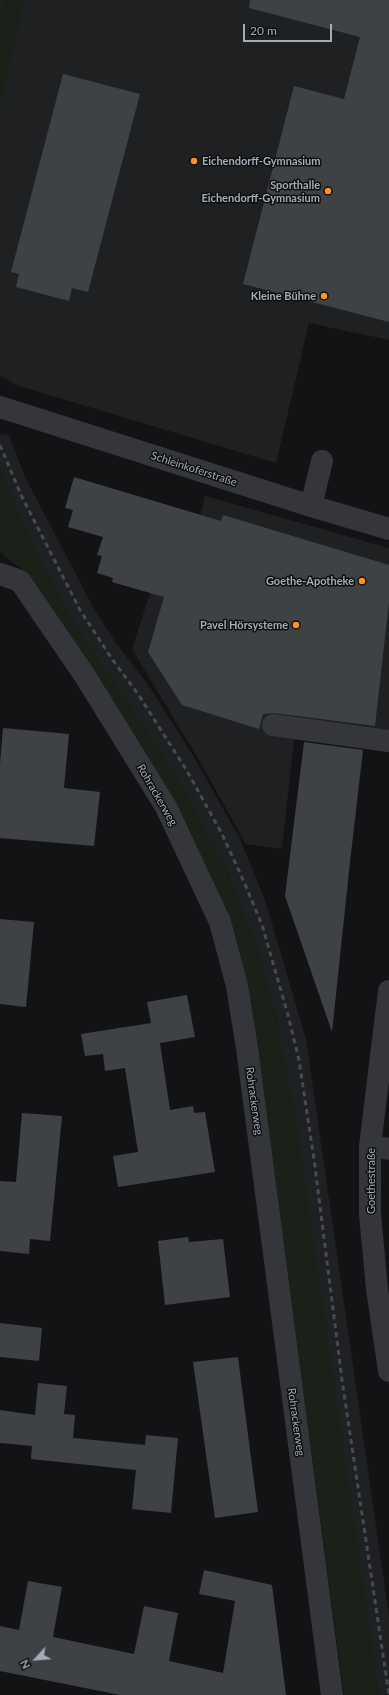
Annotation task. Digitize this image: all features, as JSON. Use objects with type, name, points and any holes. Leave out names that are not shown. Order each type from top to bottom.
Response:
[{"type":"street","name":"Schleinkoferstraße","points":[[0,407],[311,506],[389,529]]},
{"type":"street","points":[[311,506],[322,462]]},
{"type":"street","name":"Rohrackerweg","points":[[0,574],[20,580],[85,676],[166,807],[220,922],[237,986],[247,1048],[332,1695]]},
{"type":"street","points":[[273,725],[389,741]]},
{"type":"street","name":"Goethestraße","points":[[389,991],[380,1148],[371,1222],[377,1289],[389,1371]]},
{"type":"shaded area","name":"Eichendorff-Gymnasium","points":[[0,0],[389,0],[389,340],[309,323],[276,463],[16,385],[0,375]]},
{"type":"shaded area","points":[[4,0],[24,0],[2,99],[0,98],[0,19]]},
{"type":"shaded area","points":[[0,434],[9,435],[25,477],[94,609],[118,646],[147,683],[194,757],[239,837],[265,900],[306,1039],[389,1616],[389,1695],[379,1695],[278,1025],[258,951],[225,867],[76,626],[37,556],[0,471]]},
{"type":"shaded area","points":[[0,471],[37,556],[76,626],[182,784],[225,867],[258,951],[278,1025],[296,1120],[379,1695],[344,1695],[255,1033],[229,921],[88,664],[28,574],[0,552]]},
{"type":"shaded area","points":[[205,496],[389,548],[389,750],[294,739],[282,849],[246,844],[199,760],[132,649],[158,568],[195,538]]},
{"type":"building","name":"Sporthalle Eichendorff-Gymnasium","points":[[250,0],[389,0],[389,322],[243,284],[294,86],[344,99],[360,37],[249,8]]},
{"type":"building","points":[[63,74],[140,94],[88,292],[72,288],[69,301],[16,287],[19,274],[11,272]]},
{"type":"building","points":[[74,477],[221,521],[223,515],[389,565],[389,602],[375,726],[274,713],[263,714],[259,729],[182,705],[148,652],[164,597],[112,582],[113,578],[97,573],[102,556],[97,555],[103,537],[68,527],[73,510],[65,508]]},
{"type":"building","points":[[3,728],[69,734],[64,788],[100,792],[94,846],[0,838],[0,764]]},
{"type":"building","points":[[304,742],[363,750],[332,1032],[285,896]]},
{"type":"building","points":[[0,919],[34,922],[26,1007],[0,1004]]},
{"type":"building","points":[[187,995],[195,1037],[160,1043],[170,1110],[193,1106],[194,1113],[205,1112],[215,1172],[118,1187],[113,1156],[138,1152],[125,1068],[105,1071],[103,1054],[85,1056],[81,1034],[151,1023],[147,1002]]},
{"type":"building","points":[[22,1113],[62,1116],[50,1241],[30,1239],[29,1254],[0,1251],[0,1181],[16,1182]]},
{"type":"building","points":[[188,1237],[189,1242],[223,1239],[230,1297],[165,1305],[158,1241]]},
{"type":"building","points":[[0,1323],[42,1328],[39,1361],[0,1357]]},
{"type":"building","points":[[238,1357],[258,1512],[215,1518],[193,1362]]},
{"type":"building","points":[[38,1383],[67,1386],[64,1414],[75,1415],[73,1438],[145,1445],[146,1435],[178,1438],[171,1513],[132,1509],[136,1470],[31,1459],[32,1446],[0,1443],[0,1410],[35,1415]]},
{"type":"building","points":[[204,1570],[272,1585],[286,1695],[120,1695],[0,1671],[0,1626],[19,1630],[28,1581],[62,1587],[53,1637],[134,1654],[144,1606],[178,1613],[169,1661],[223,1673],[235,1601],[199,1594]]},
{"type":"railway","points":[[0,445],[21,495],[80,610],[112,659],[138,694],[187,771],[222,834],[262,925],[288,1015],[299,1060],[314,1159],[342,1380],[389,1695]]},
{"type":"place","name":"Eichendorff-Gymnasium","points":[[194,161]]},
{"type":"place","name":"Sporthalle Eichendorff-Gymnasium","points":[[328,191]]},
{"type":"place","name":"Kleine Bühne","points":[[324,296]]},
{"type":"place","name":"Goethe-Apotheke","points":[[362,581]]},
{"type":"place","name":"Pavel Hörsysteme","points":[[296,625]]}]
